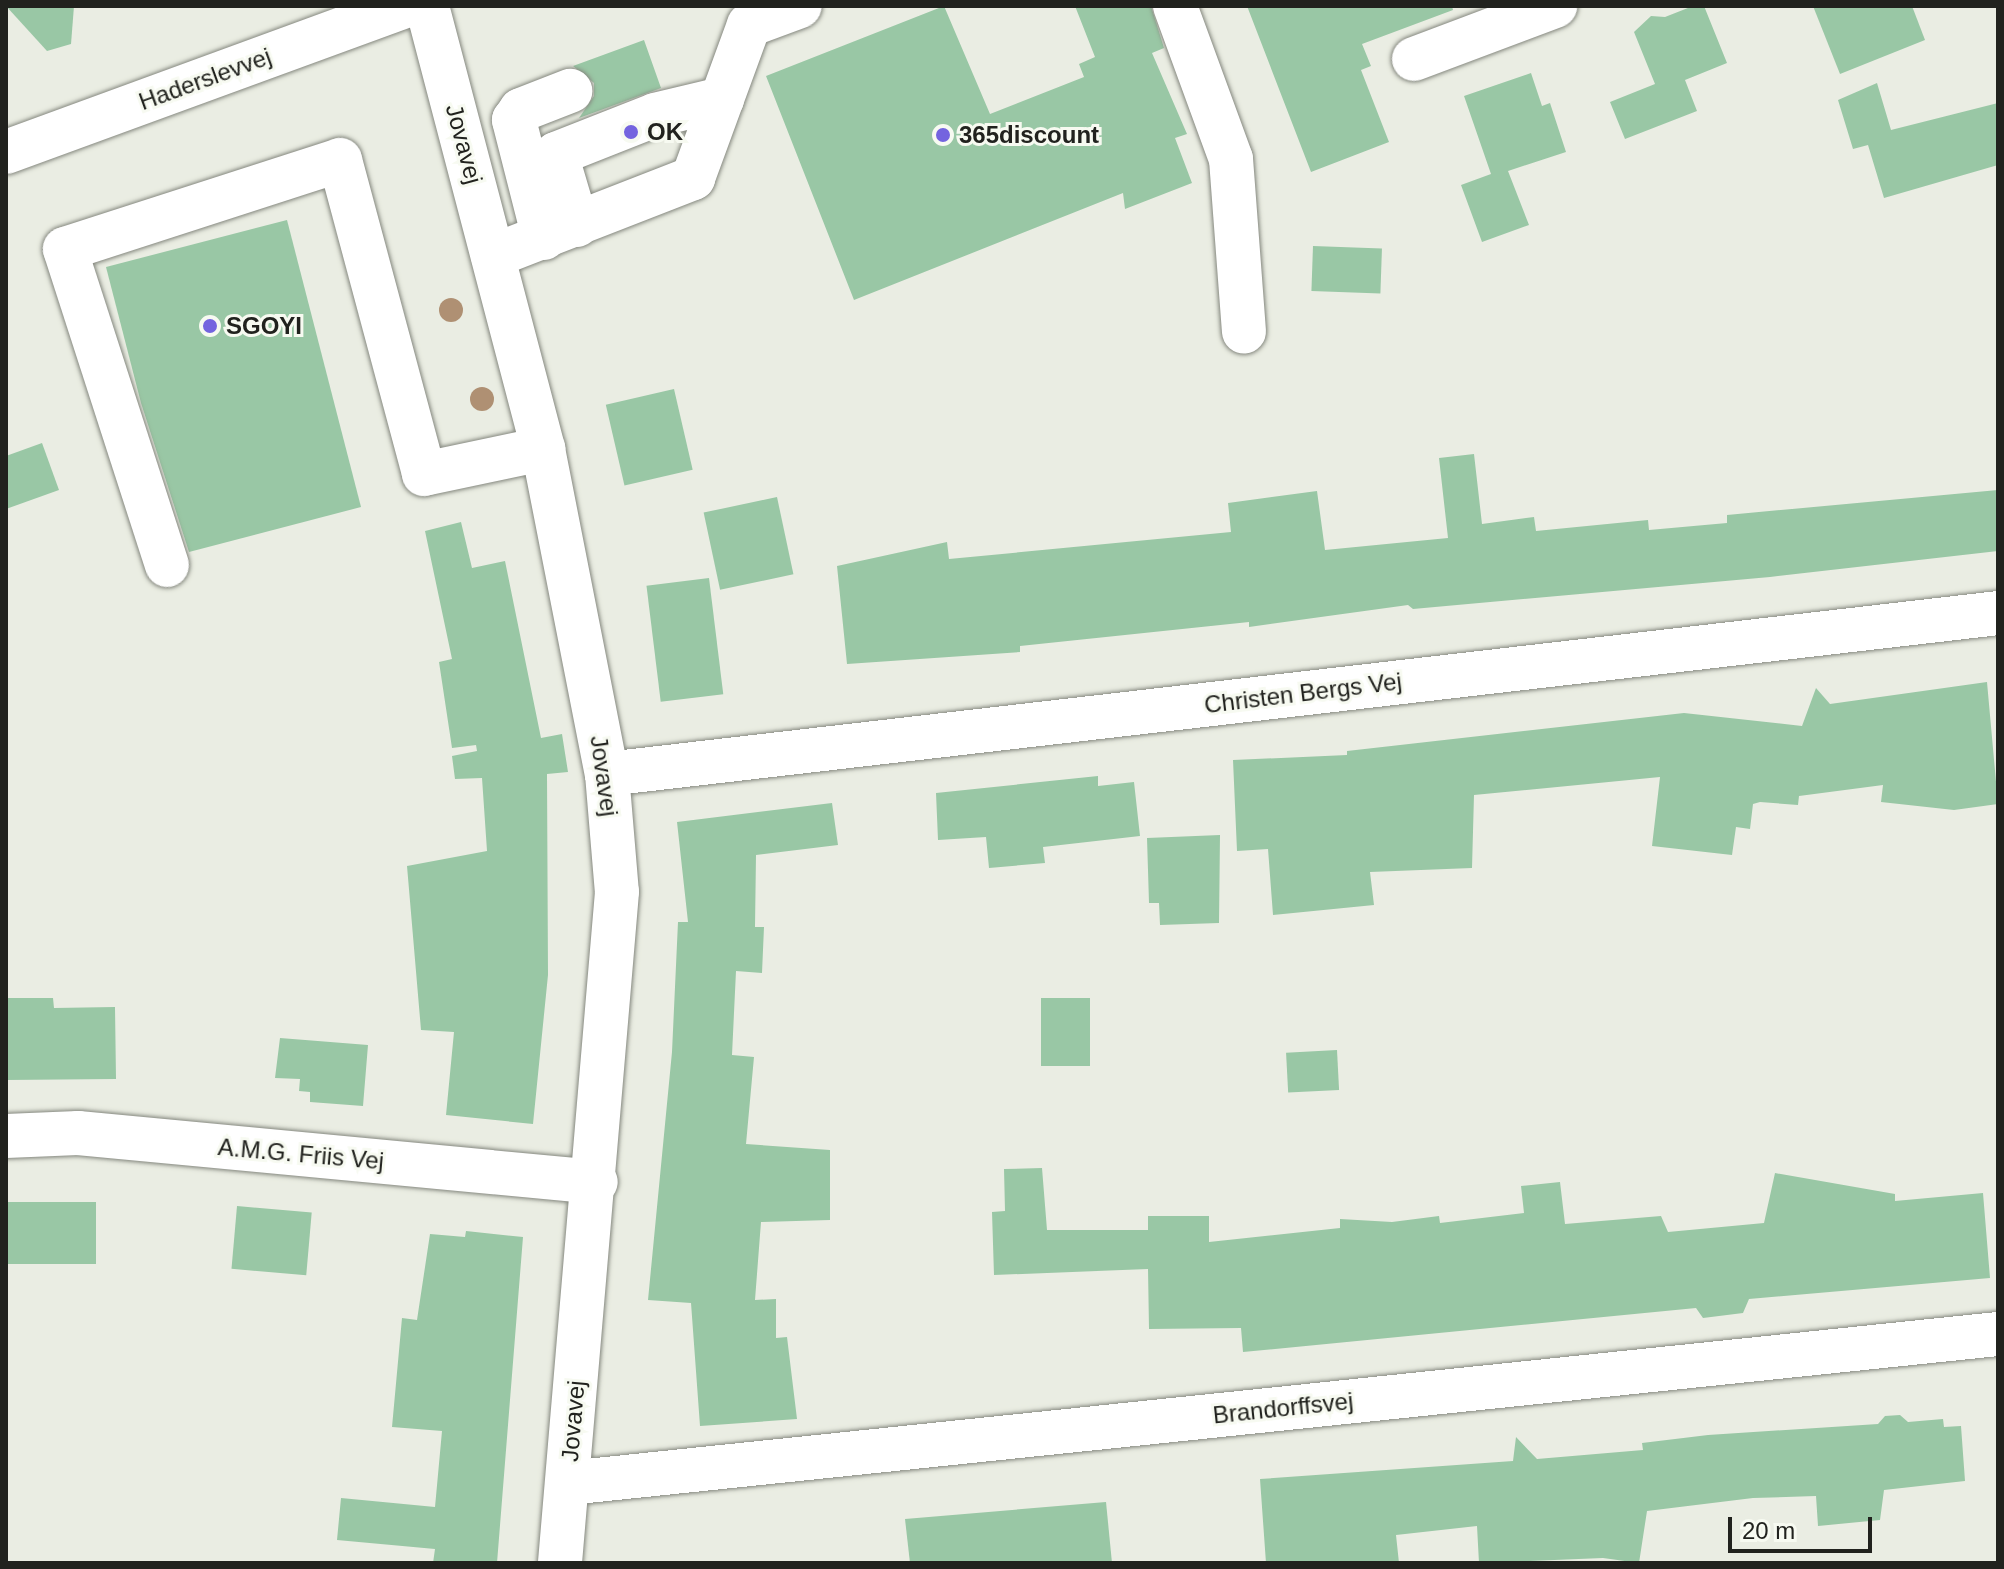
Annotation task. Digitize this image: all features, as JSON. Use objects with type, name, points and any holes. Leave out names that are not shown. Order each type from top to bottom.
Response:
[{"type":"street","name":"Haderslevvej","points":[[6,152],[404,6]]},
{"type":"street","name":"Jovavej","points":[[427,6],[543,449],[607,774],[617,892],[596,1182],[560,1563]]},
{"type":"street","points":[[493,256],[693,178],[749,25],[800,6]]},
{"type":"street","points":[[1175,6],[1231,159],[1244,332]]},
{"type":"street","points":[[1414,59],[1555,6]]},
{"type":"street","points":[[561,231],[514,120],[521,110],[570,91]]},
{"type":"street","points":[[561,231],[562,173],[718,109]]},
{"type":"street","points":[[167,565],[65,249],[340,160],[424,474],[543,449]]},
{"type":"street","name":"Christen Bergs Vej","points":[[607,774],[1998,613]]},
{"type":"street","name":"A.M.G. Friis Vej","points":[[6,1136],[78,1133],[596,1182]]},
{"type":"street","name":"Brandorffsvej","points":[[568,1483],[1998,1334]]},
{"type":"building","points":[[6,6],[74,6],[71,44],[47,51]]},
{"type":"building","name":"365discount","points":[[944,6],[990,114],[1084,77],[1079,64],[1095,57],[1075,6],[1151,6],[1164,48],[1152,53],[1187,134],[1175,138],[1192,183],[1125,209],[1123,193],[854,300],[766,76]]},
{"type":"building","points":[[1247,6],[1452,6],[1453,10],[1362,44],[1371,66],[1361,70],[1389,142],[1311,172]]},
{"type":"building","points":[[1693,6],[1704,6],[1727,63],[1685,80],[1697,111],[1625,139],[1610,102],[1655,84],[1634,32],[1651,16],[1665,17]]},
{"type":"building","points":[[1813,6],[1912,6],[1925,40],[1840,74]]},
{"type":"building","points":[[644,40],[661,88],[579,118],[594,96],[594,83],[573,66]]},
{"type":"building","points":[[1531,73],[1542,106],[1550,103],[1566,152],[1508,171],[1529,225],[1482,242],[1461,185],[1491,174],[1464,96]]},
{"type":"building","points":[[1877,83],[1891,130],[1998,103],[1998,165],[1884,198],[1868,145],[1853,149],[1838,100]]},
{"type":"building","points":[[287,220],[361,507],[189,552],[141,403],[106,267]]},
{"type":"building","points":[[1313,246],[1382,248],[1380,293],[1311,291]]},
{"type":"building","points":[[674,389],[693,470],[624,486],[606,405]]},
{"type":"building","points":[[42,443],[59,490],[6,509],[6,456]]},
{"type":"building","points":[[1474,454],[1482,524],[1534,517],[1536,531],[1648,520],[1649,530],[1727,523],[1727,515],[1998,490],[1998,551],[1770,577],[1413,609],[1408,605],[1249,627],[1249,622],[1020,646],[1020,652],[847,664],[837,566],[947,542],[949,559],[1231,532],[1228,503],[1317,491],[1325,550],[1448,538],[1439,458]]},
{"type":"building","points":[[777,497],[793,574],[720,590],[704,513]]},
{"type":"building","points":[[461,522],[472,568],[505,561],[541,738],[562,734],[568,772],[547,774],[548,975],[533,1124],[446,1115],[454,1032],[421,1030],[407,866],[487,851],[482,778],[455,779],[452,756],[477,751],[476,745],[452,748],[439,662],[452,659],[425,531]]},
{"type":"building","points":[[709,578],[723,694],[661,702],[646,586]]},
{"type":"building","points":[[1987,682],[1998,804],[1954,810],[1881,802],[1883,785],[1799,796],[1798,805],[1760,802],[1753,804],[1750,829],[1736,827],[1732,855],[1652,846],[1660,777],[1474,795],[1472,868],[1370,872],[1374,905],[1273,915],[1268,849],[1237,851],[1233,760],[1347,755],[1347,751],[1684,713],[1802,726],[1816,688],[1830,704]]},
{"type":"building","points":[[1098,776],[1098,786],[1134,782],[1140,836],[1043,847],[1045,863],[989,868],[986,837],[938,840],[936,793]]},
{"type":"building","points":[[832,803],[838,845],[756,855],[755,927],[764,927],[762,973],[736,971],[732,1055],[754,1057],[746,1144],[830,1150],[830,1220],[761,1222],[755,1300],[776,1299],[776,1338],[787,1337],[797,1419],[700,1426],[691,1303],[648,1300],[672,1052],[678,922],[688,922],[677,822]]},
{"type":"building","points":[[1220,835],[1219,923],[1160,925],[1159,903],[1149,903],[1147,838]]},
{"type":"building","points":[[6,998],[53,998],[54,1008],[115,1007],[116,1079],[6,1080]]},
{"type":"building","points":[[1041,998],[1090,998],[1090,1066],[1041,1066]]},
{"type":"building","points":[[280,1038],[368,1045],[363,1106],[310,1102],[310,1092],[299,1091],[300,1079],[275,1078]]},
{"type":"building","points":[[1337,1050],[1339,1090],[1288,1093],[1286,1053]]},
{"type":"building","points":[[1042,1168],[1047,1230],[1148,1230],[1148,1216],[1209,1216],[1209,1242],[1340,1228],[1340,1219],[1392,1222],[1439,1216],[1440,1223],[1524,1213],[1521,1186],[1560,1182],[1565,1224],[1661,1216],[1668,1232],[1764,1223],[1775,1173],[1895,1194],[1895,1201],[1983,1193],[1990,1278],[1749,1299],[1743,1313],[1703,1318],[1696,1308],[1243,1352],[1241,1328],[1149,1329],[1148,1269],[994,1275],[992,1212],[1005,1211],[1004,1169]]},
{"type":"building","points":[[6,1202],[96,1202],[96,1264],[6,1264]]},
{"type":"building","points":[[237,1206],[312,1213],[306,1275],[232,1269]]},
{"type":"building","points":[[466,1231],[523,1237],[497,1563],[433,1563],[435,1549],[337,1540],[341,1498],[435,1507],[442,1431],[392,1427],[402,1318],[417,1320],[430,1234],[465,1237]]},
{"type":"building","points":[[1900,1415],[1908,1422],[1943,1419],[1944,1427],[1961,1426],[1965,1481],[1884,1490],[1880,1520],[1818,1526],[1816,1496],[1753,1498],[1647,1511],[1639,1563],[1603,1558],[1479,1563],[1477,1526],[1396,1535],[1399,1563],[1266,1563],[1260,1479],[1513,1461],[1516,1437],[1537,1459],[1643,1450],[1642,1443],[1708,1435],[1878,1424],[1885,1416]]},
{"type":"building","points":[[1106,1502],[1112,1563],[910,1563],[905,1519]]},
{"type":"place","name":"OK","points":[[631,132]]},
{"type":"place","name":"365discount","points":[[943,135]]},
{"type":"place","name":"SGOYI","points":[[210,326]]}]
